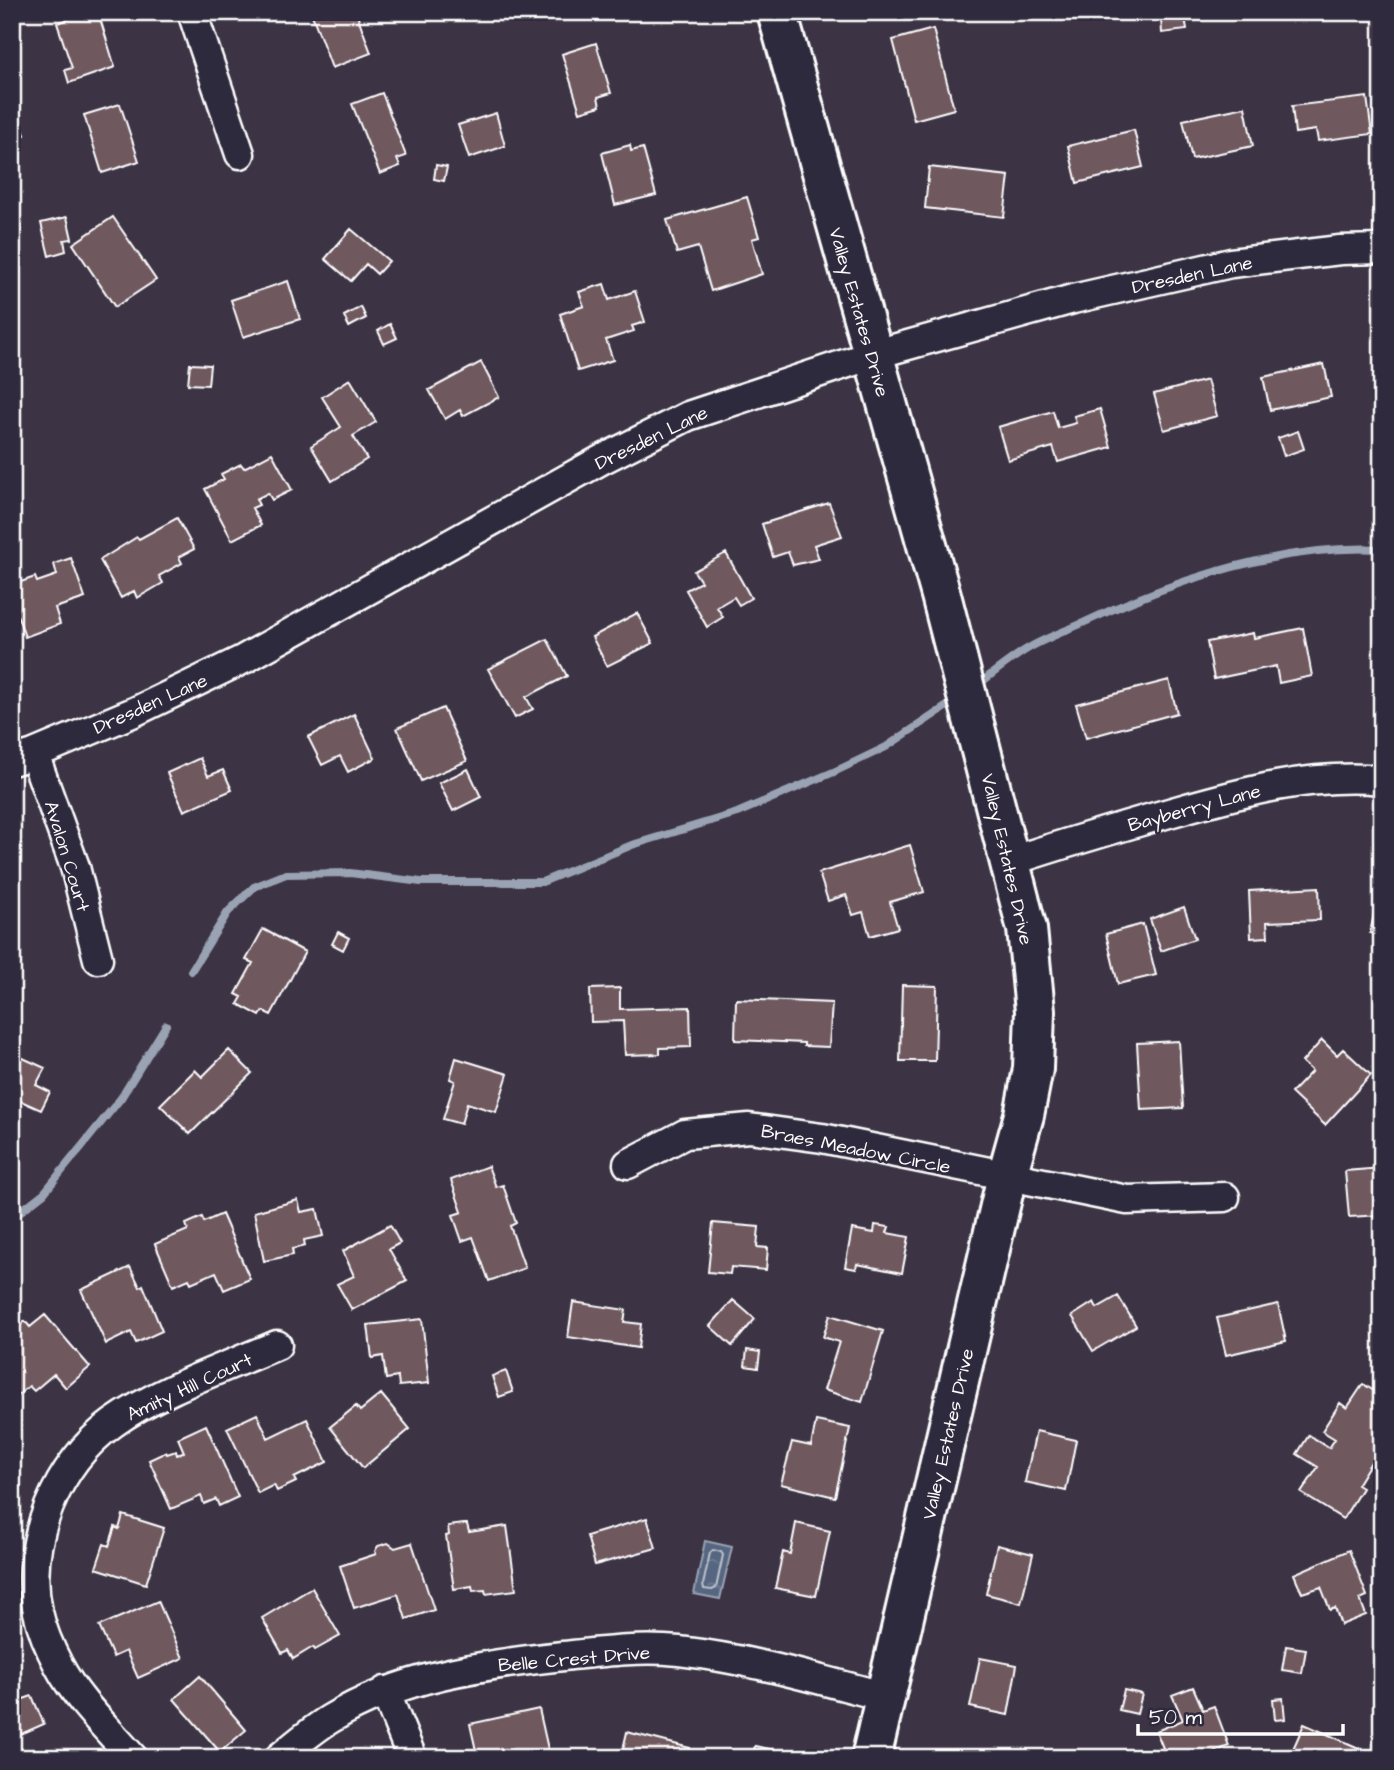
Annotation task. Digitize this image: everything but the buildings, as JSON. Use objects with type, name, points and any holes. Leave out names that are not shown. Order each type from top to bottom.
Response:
[{"type":"street","points":[[192,12],[240,154]]},
{"type":"street","name":"Valley Estates Drive","points":[[777,12],[941,595],[1011,861],[1027,929],[1035,1011],[1033,1069],[1024,1115],[1007,1176],[872,1758]]},
{"type":"street","name":"Dresden Lane","points":[[23,757],[134,712],[244,659],[601,460],[688,416],[872,355],[1073,299],[1230,263],[1340,250],[1382,249]]},
{"type":"street","name":"Avalon Court","points":[[23,757],[75,867],[98,959]]},
{"type":"street","name":"Bayberry Lane","points":[[1011,861],[1085,836],[1236,794],[1292,782],[1348,777],[1382,780]]},
{"type":"street","name":"Braes Meadow Circle","points":[[628,1164],[685,1134],[749,1128],[822,1138],[1127,1200],[1225,1197]]},
{"type":"street","name":"Amity Hill Court","points":[[132,1758],[60,1669],[47,1641],[38,1611],[35,1581],[38,1546],[46,1515],[60,1482],[87,1445],[113,1423],[142,1404],[277,1345]]},
{"type":"street","name":"Belle Crest Drive","points":[[279,1758],[327,1721],[385,1691],[464,1670],[524,1660],[647,1649],[733,1659],[792,1671],[886,1697]]},
{"type":"street","points":[[385,1691],[412,1758]]},
{"type":"water","points":[[705,1541],[732,1547],[720,1599],[694,1594]]},
{"type":"waterway","points":[[975,687],[1041,641],[1192,579],[1229,568],[1306,552],[1382,549]]},
{"type":"waterway","points":[[191,971],[228,912],[254,887],[286,874],[350,873],[421,882],[542,882],[632,845],[737,813],[836,771],[886,747],[956,700]]},
{"type":"waterway","points":[[12,1218],[44,1193],[121,1098],[166,1025]]}]
